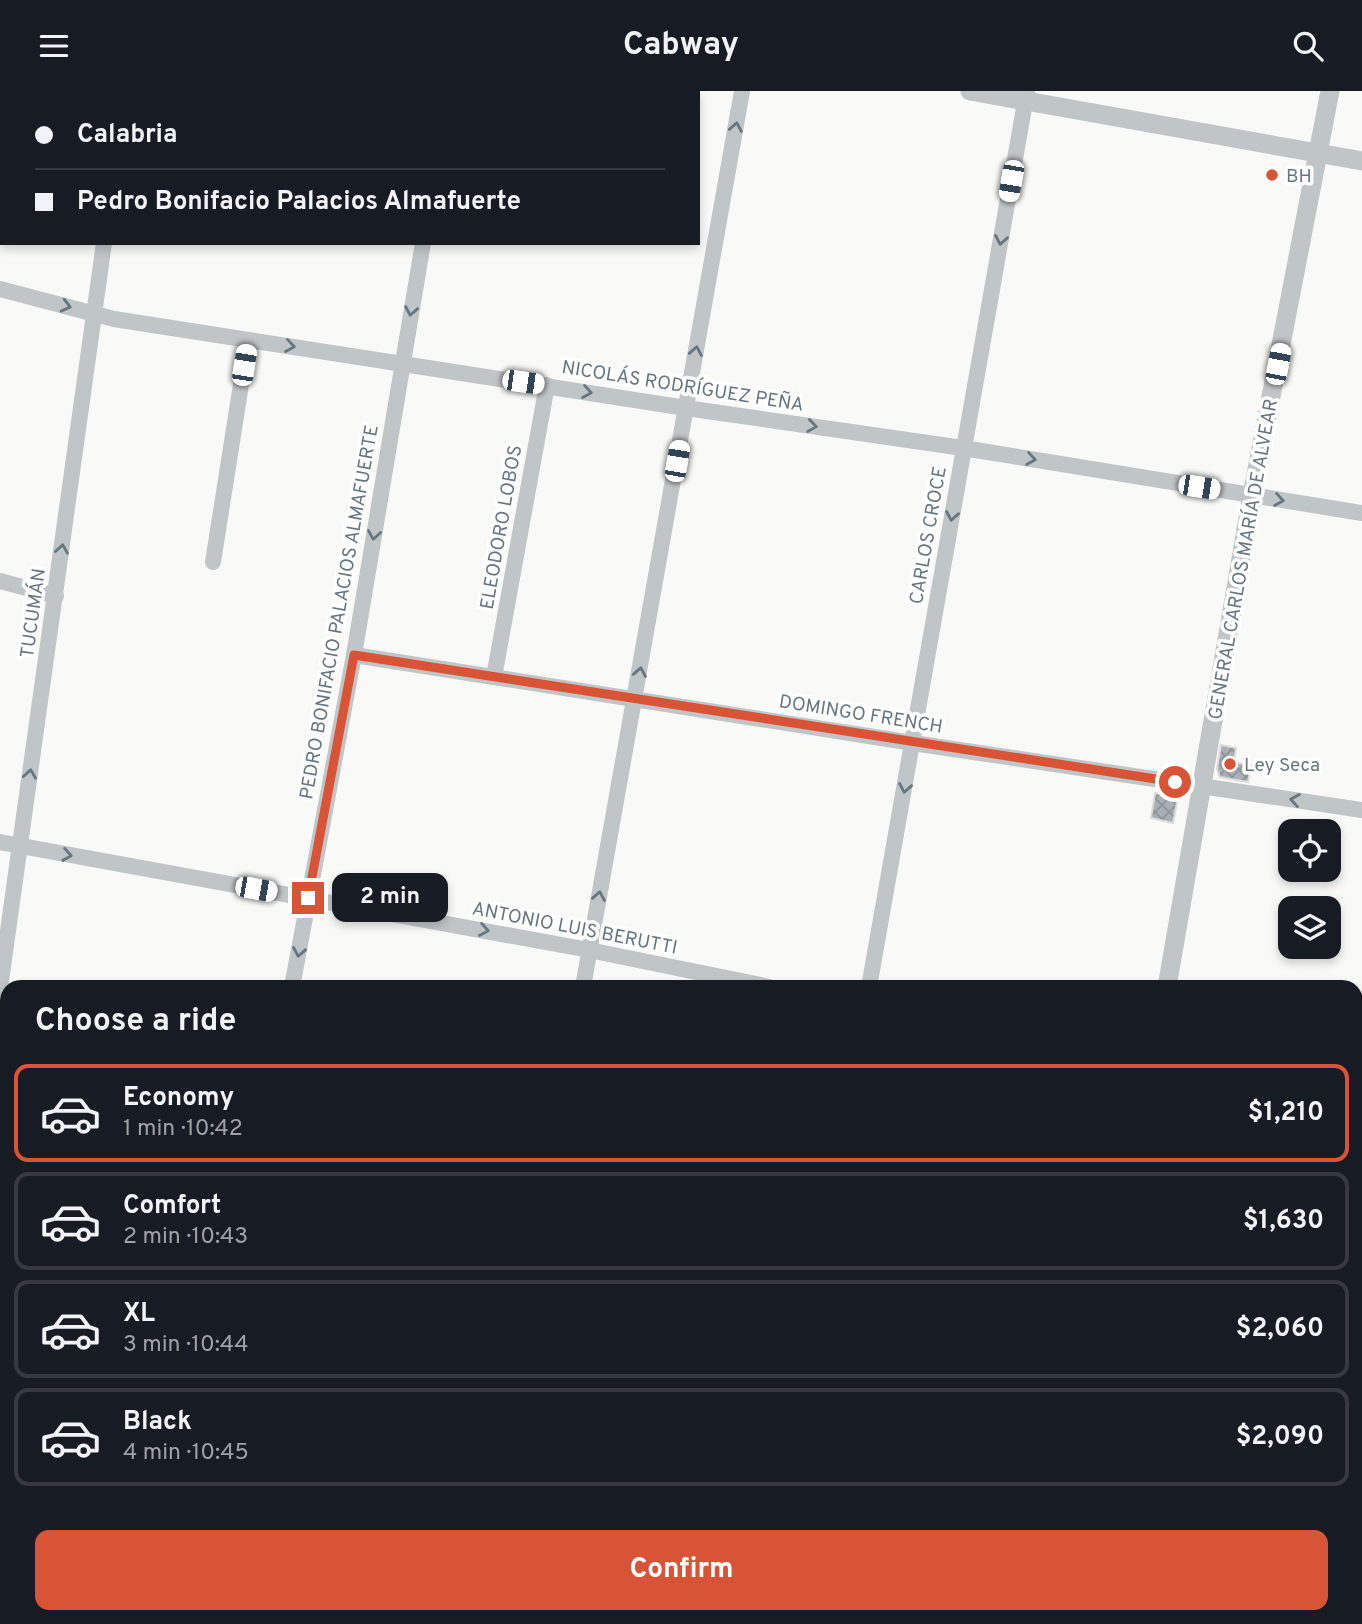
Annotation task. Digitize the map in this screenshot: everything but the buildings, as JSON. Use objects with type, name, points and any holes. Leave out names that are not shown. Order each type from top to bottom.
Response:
[{"type":"street","points":[[584,980],[742,91]]},
{"type":"street","points":[[970,91],[1026,96],[1362,161]]},
{"type":"street","name":"GENERAL CARLOS MARÍA DE ALVEAR","points":[[1168,980],[1252,495],[1330,91]]},
{"type":"street","name":"CARLOS CROCE","points":[[870,980],[1026,96]]},
{"type":"street","name":"TUCUMÁN","points":[[1,980],[104,245]]},
{"type":"street","name":"PEDRO BONIFACIO PALACIOS ALMAFUERTE","points":[[293,980],[354,655],[423,245]]},
{"type":"street","name":"NICOLÁS RODRÍGUEZ PEÑA","points":[[0,289],[94,313],[248,340],[1362,513]]},
{"type":"street","points":[[213,562],[248,340]]},
{"type":"street","name":"ELEODORO LOBOS","points":[[494,677],[547,385]]},
{"type":"street","points":[[0,581],[56,596]]},
{"type":"street","name":"DOMINGO FRENCH","points":[[354,655],[1362,810]]},
{"type":"street","name":"ANTONIO LUIS BERUTTI","points":[[0,842],[589,950],[736,980]]},
{"type":"place","name":"BH","points":[[1272,175]]},
{"type":"place","name":"Ley Seca","points":[[1230,764]]},
{"type":"route","points":[[308,898],[354,655],[1175,782]]}]
